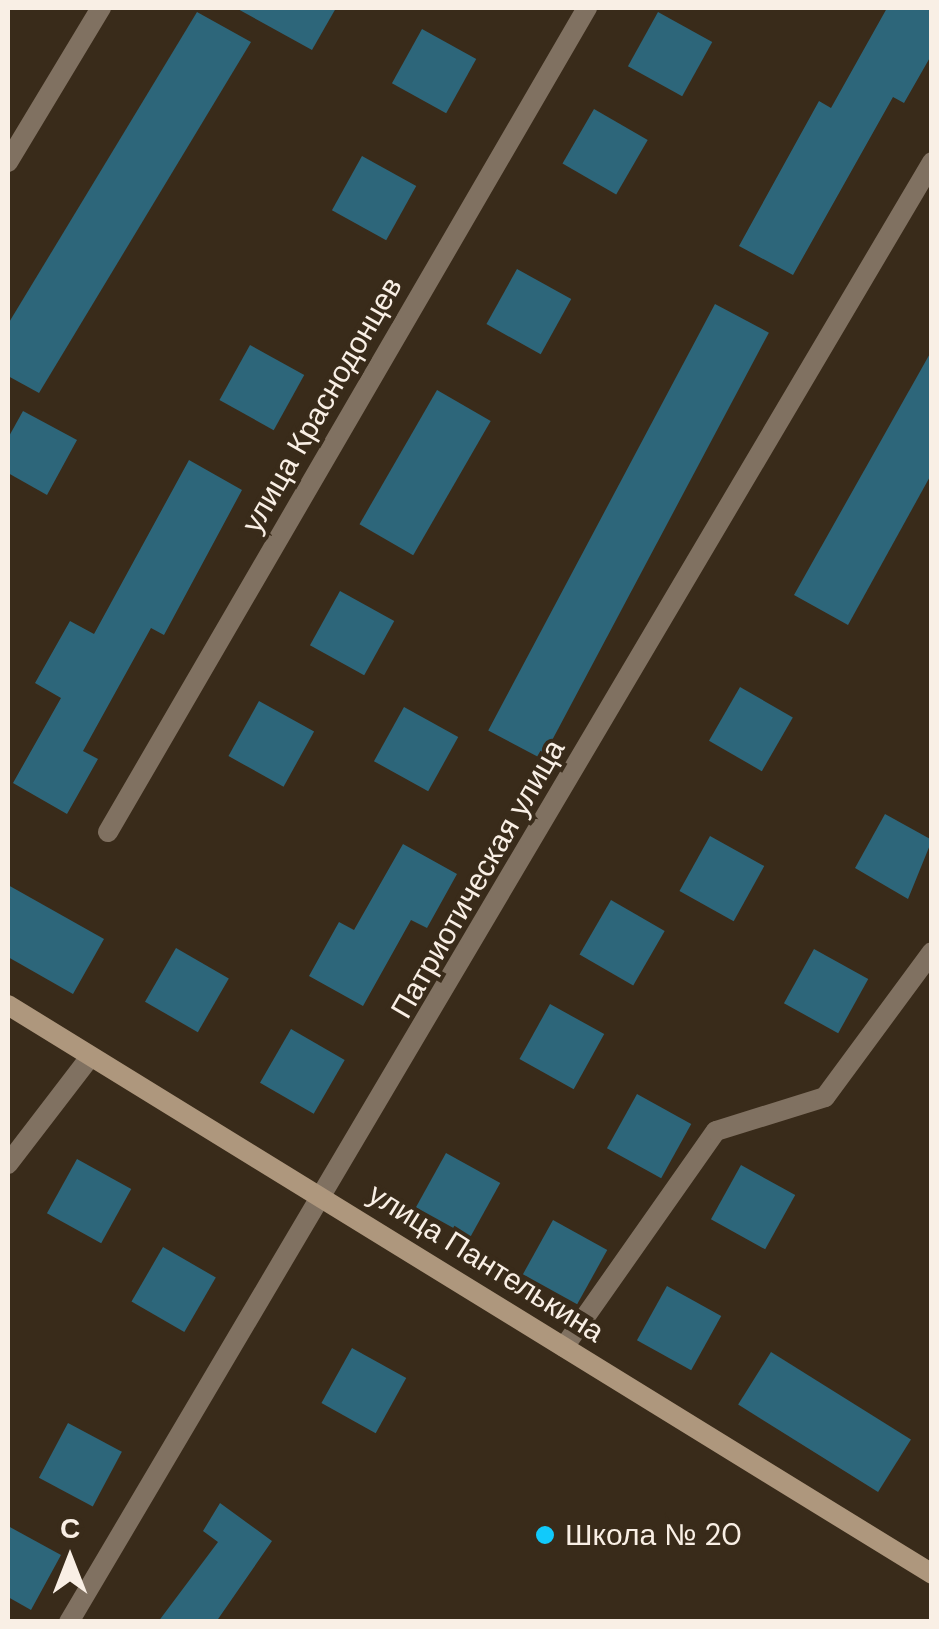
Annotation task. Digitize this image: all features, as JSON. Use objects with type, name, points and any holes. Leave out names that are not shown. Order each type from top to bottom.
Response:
[{"type":"main road","name":"улица Пантелькина","points":[[8,1006],[932,1574]]},
{"type":"street","points":[[8,162],[101,8]]},
{"type":"street","name":"улица Краснодонцев","points":[[108,832],[587,8]]},
{"type":"street","name":"Патриотическая улица","points":[[69,1622],[326,1200],[932,162]]},
{"type":"street","points":[[564,1347],[716,1131],[826,1097],[932,952]]},
{"type":"street","points":[[8,1164],[90,1056]]},
{"type":"building","points":[[236,8],[336,8],[312,50]]},
{"type":"building","points":[[887,8],[932,8],[932,54],[904,103],[893,97],[793,275],[739,246],[819,101],[831,108]]},
{"type":"building","points":[[197,12],[251,42],[39,393],[8,376],[8,324]]},
{"type":"building","points":[[658,12],[712,42],[682,96],[628,66]]},
{"type":"building","points":[[422,29],[476,59],[446,113],[392,83]]},
{"type":"building","points":[[594,109],[648,140],[616,195],[562,164]]},
{"type":"building","points":[[362,156],[416,186],[386,240],[332,210]]},
{"type":"building","points":[[517,269],[571,299],[541,354],[486,324]]},
{"type":"building","points":[[715,304],[769,333],[542,759],[488,730]]},
{"type":"building","points":[[250,345],[304,375],[274,430],[219,400]]},
{"type":"building","points":[[932,350],[932,473],[848,625],[794,595]]},
{"type":"building","points":[[437,390],[491,421],[413,555],[360,524]]},
{"type":"building","points":[[23,411],[77,440],[47,495],[8,473],[8,438]]},
{"type":"building","points":[[189,460],[242,490],[164,635],[151,628],[83,751],[98,759],[67,814],[13,783],[61,698],[35,683],[70,621],[94,634]]},
{"type":"building","points":[[340,591],[394,621],[364,675],[310,645]]},
{"type":"building","points":[[740,687],[793,718],[762,771],[709,741]]},
{"type":"building","points":[[259,701],[314,732],[284,787],[228,756]]},
{"type":"building","points":[[404,707],[458,737],[428,791],[374,761]]},
{"type":"building","points":[[885,814],[932,840],[908,899],[855,868]]},
{"type":"building","points":[[710,836],[764,866],[734,921],[679,891]]},
{"type":"building","points":[[403,844],[457,874],[427,928],[411,920],[363,1006],[309,976],[339,922],[354,930]]},
{"type":"building","points":[[8,885],[104,939],[73,994],[8,957]]},
{"type":"building","points":[[611,900],[665,931],[633,986],[580,955]]},
{"type":"building","points":[[176,948],[229,978],[198,1032],[145,1002]]},
{"type":"building","points":[[814,949],[868,979],[838,1033],[784,1003]]},
{"type":"building","points":[[550,1004],[604,1034],[574,1089],[519,1059]]},
{"type":"building","points":[[291,1029],[345,1060],[314,1114],[260,1083]]},
{"type":"building","points":[[637,1094],[691,1124],[661,1178],[607,1148]]},
{"type":"building","points":[[446,1153],[500,1183],[470,1237],[416,1207]]},
{"type":"building","points":[[77,1159],[131,1189],[101,1243],[47,1213]]},
{"type":"building","points":[[741,1165],[795,1195],[765,1249],[711,1219]]},
{"type":"building","points":[[553,1220],[607,1250],[577,1304],[523,1274]]},
{"type":"building","points":[[163,1247],[216,1278],[184,1332],[132,1302]]},
{"type":"building","points":[[667,1286],[721,1316],[691,1370],[637,1340]]},
{"type":"building","points":[[352,1348],[406,1378],[376,1433],[321,1403]]},
{"type":"building","points":[[771,1352],[911,1439],[878,1492],[738,1405]]},
{"type":"building","points":[[68,1423],[122,1452],[93,1506],[39,1478]]},
{"type":"building","points":[[220,1503],[272,1541],[216,1622],[158,1622],[218,1542],[203,1531]]},
{"type":"building","points":[[8,1526],[61,1555],[31,1610],[8,1597]]},
{"type":"place","name":"Школа № 20","points":[[545,1535]]}]
